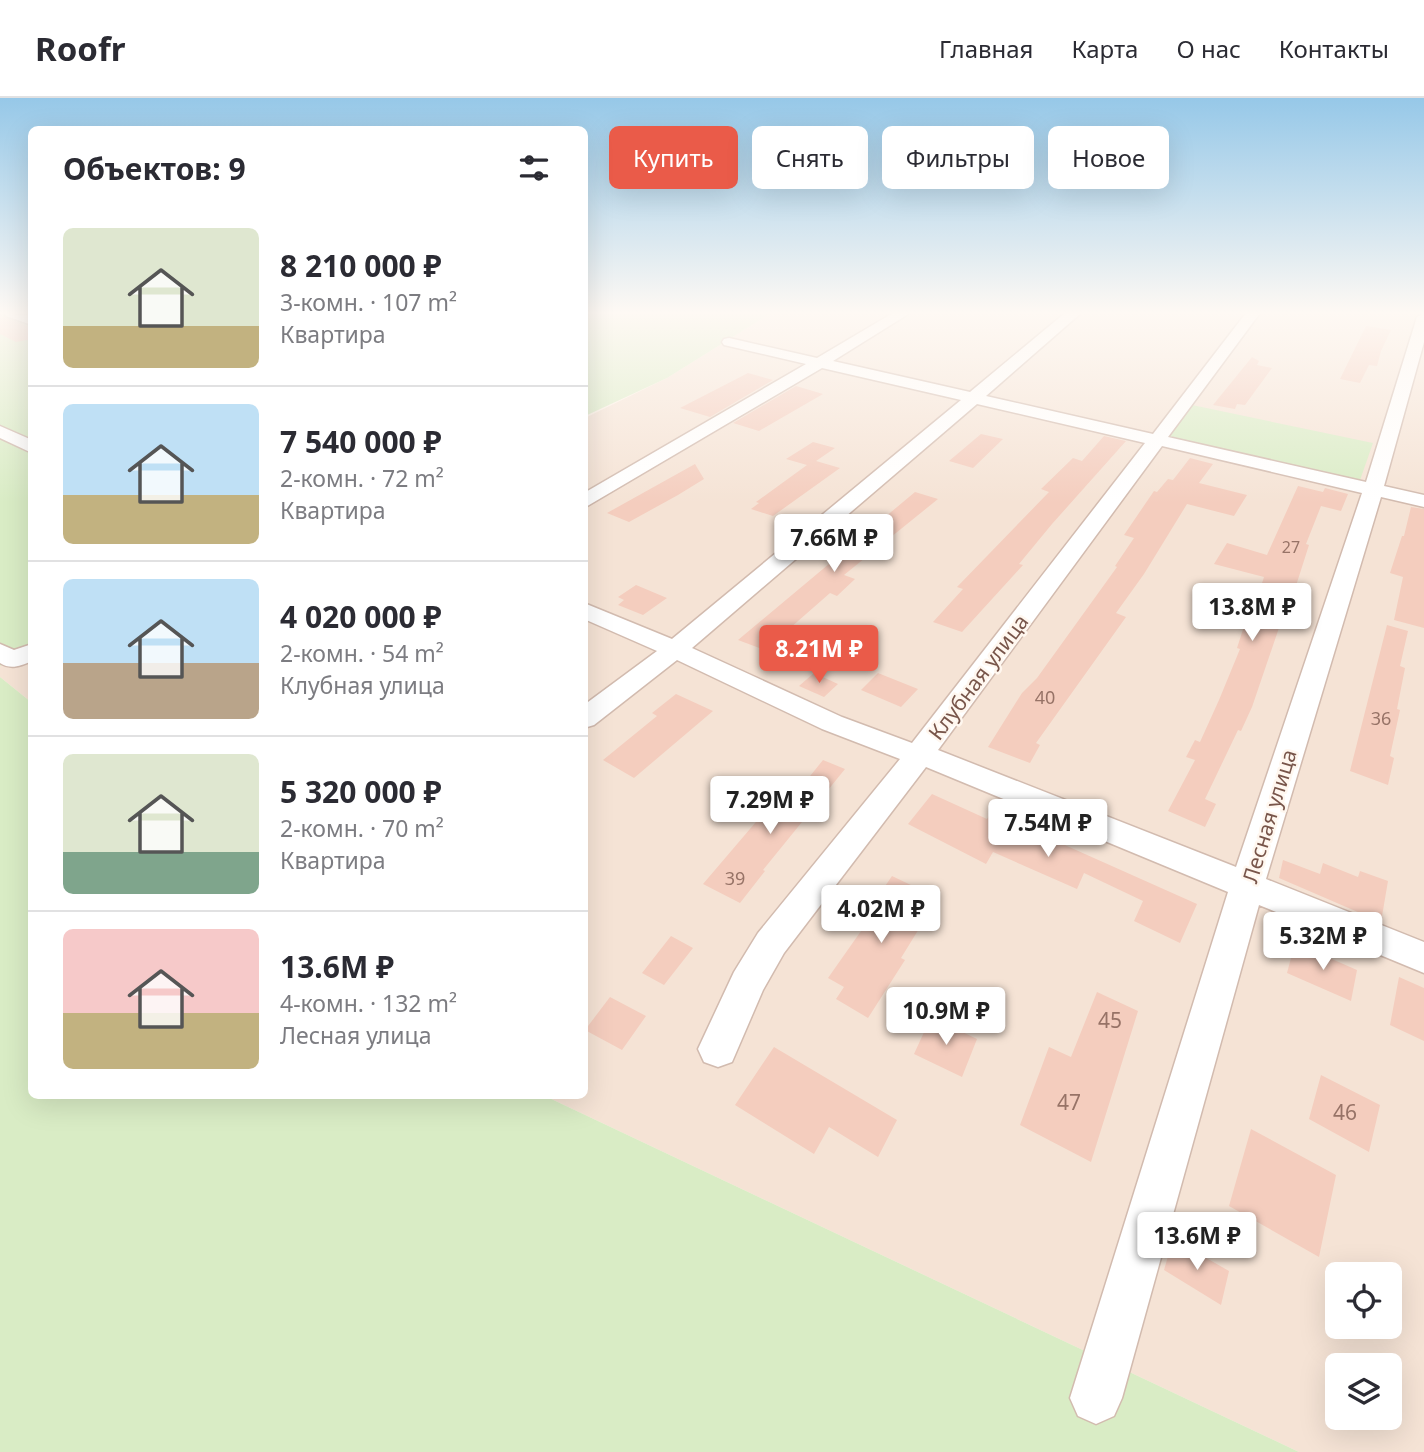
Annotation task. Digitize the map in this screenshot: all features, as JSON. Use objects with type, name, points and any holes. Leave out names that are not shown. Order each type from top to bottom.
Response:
[{"type":"street","points":[[588,500],[796,376]]},
{"type":"street","points":[[875,376],[1424,501]]},
{"type":"street","points":[[588,716],[673,651],[1000,376]]},
{"type":"street","name":"Клубная улица","points":[[718,1049],[747,983],[771,943],[919,755],[1205,376]]},
{"type":"street","name":"Лесная улица","points":[[1096,1398],[1247,886],[1407,376]]},
{"type":"street","points":[[0,432],[28,446]]},
{"type":"street","points":[[588,612],[747,681],[832,723],[895,748],[947,763],[1424,958]]},
{"type":"shaded area","points":[[670,376],[1424,376],[1424,1452],[1299,1452],[551,1099],[588,1099],[588,417]]},
{"type":"shaded area","points":[[28,652],[28,700],[0,677],[0,666]]},
{"type":"green space","points":[[0,376],[28,376],[28,652],[0,666]]},
{"type":"green space","points":[[588,376],[670,376],[588,415]]},
{"type":"green space","points":[[1192,405],[1373,443],[1359,483],[1167,439]]},
{"type":"green space","points":[[0,677],[28,700],[28,1099],[551,1099],[1299,1452],[0,1452]]},
{"type":"building","points":[[742,376],[759,376],[773,380],[710,417],[680,408]]},
{"type":"building","points":[[1236,376],[1266,376],[1245,405],[1237,404],[1235,409],[1213,405]]},
{"type":"building","points":[[1341,376],[1363,376],[1360,383],[1340,379]]},
{"type":"building","points":[[796,386],[823,394],[759,431],[733,423]]},
{"type":"building","points":[[981,434],[1003,439],[973,468],[949,461]]},
{"type":"building","points":[[1104,436],[1126,441],[1019,564],[1023,565],[962,632],[933,622],[963,589],[957,587],[1049,492],[1041,489],[1073,458],[1082,461]]},
{"type":"building","points":[[813,442],[835,448],[816,461],[840,468],[773,516],[751,509],[759,503],[756,502],[807,465],[786,459]]},
{"type":"building","points":[[1190,458],[1213,464],[1199,483],[1247,495],[1234,516],[1187,504],[1144,574],[1116,613],[1126,617],[1036,743],[1040,745],[1030,763],[988,747],[1022,693],[1037,678],[1117,567],[1115,566],[1134,538],[1124,535],[1154,491],[1157,492],[1168,479],[1173,480]]},
{"type":"building","points":[[695,464],[704,479],[678,495],[629,522],[607,513]]},
{"type":"building","points":[[1298,486],[1323,492],[1325,488],[1348,494],[1341,511],[1321,506],[1306,544],[1309,545],[1286,617],[1283,616],[1252,707],[1205,799],[1216,804],[1205,827],[1168,811],[1195,760],[1186,757],[1195,740],[1200,742],[1219,700],[1240,649],[1237,648],[1245,623],[1249,624],[1264,577],[1214,564],[1227,543],[1267,555]]},
{"type":"building","points":[[915,492],[938,499],[844,575],[855,579],[837,596],[830,593],[765,650],[738,640]]},
{"type":"building","points":[[1411,507],[1424,509],[1424,628],[1394,620],[1403,577],[1390,573],[1404,536]]},
{"type":"building","points":[[636,585],[667,598],[643,615],[618,605],[624,600],[618,597]]},
{"type":"building","points":[[1387,625],[1408,631],[1400,666],[1405,668],[1397,709],[1400,710],[1390,756],[1394,758],[1388,785],[1350,771]]},
{"type":"building","points":[[814,673],[838,684],[824,697],[799,686]]},
{"type":"building","points":[[878,673],[918,689],[901,707],[861,690]]},
{"type":"building","points":[[676,694],[713,711],[634,778],[603,760],[657,716],[652,713]]},
{"type":"building","points":[[823,760],[845,769],[763,870],[765,871],[740,903],[703,884],[778,796],[790,801]]},
{"type":"building","points":[[932,794],[987,819],[999,800],[1018,808],[1011,821],[1197,904],[1180,943],[1134,921],[1143,901],[1084,873],[1077,889],[993,852],[986,864],[908,824]]},
{"type":"building","points":[[1283,860],[1320,874],[1323,863],[1358,877],[1360,871],[1388,881],[1381,922],[1279,878]]},
{"type":"building","points":[[892,876],[938,898],[901,958],[905,960],[868,1018],[836,999],[844,987],[828,978],[873,914],[868,911]]},
{"type":"building","points":[[671,936],[693,948],[664,985],[642,973]]},
{"type":"building","points":[[1295,943],[1357,970],[1351,1001],[1287,973]]},
{"type":"building","points":[[1399,977],[1424,988],[1424,1041],[1390,1025]]},
{"type":"building","points":[[1097,992],[1138,1011],[1091,1162],[1020,1125],[1049,1047],[1071,1057]]},
{"type":"building","points":[[610,997],[646,1016],[622,1050],[588,1032],[588,1026]]},
{"type":"building","points":[[931,1017],[977,1039],[962,1077],[914,1054]]},
{"type":"building","points":[[774,1047],[897,1120],[878,1157],[829,1127],[814,1154],[735,1105]]},
{"type":"building","points":[[1321,1075],[1380,1105],[1369,1152],[1309,1119]]},
{"type":"building","points":[[1251,1129],[1336,1175],[1319,1257],[1229,1206]]},
{"type":"building","points":[[1173,1239],[1229,1271],[1221,1305],[1164,1270]]}]
